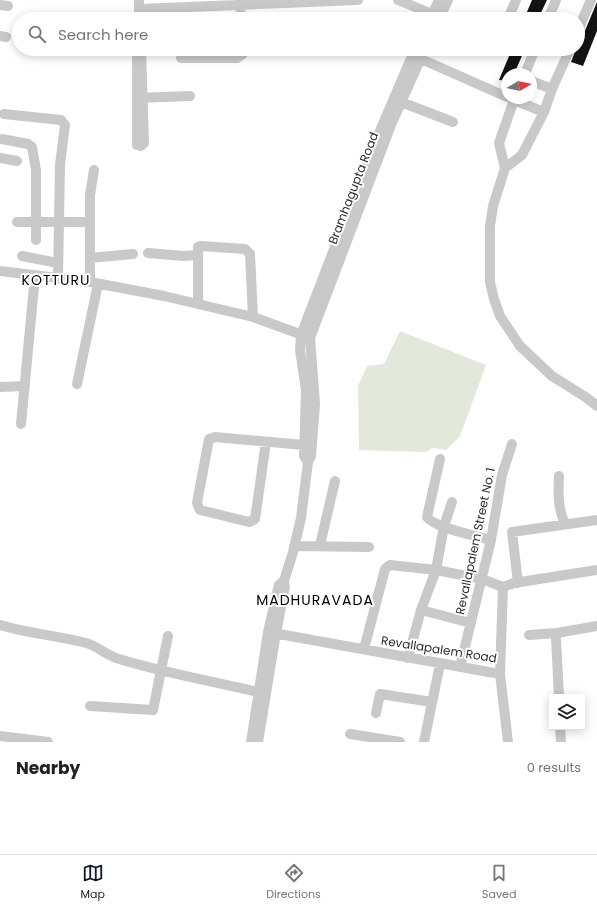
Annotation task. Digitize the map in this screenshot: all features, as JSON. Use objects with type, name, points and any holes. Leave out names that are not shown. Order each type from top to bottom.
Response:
[{"type":"street","points":[[139,9],[193,4],[358,0]]},
{"type":"street","points":[[398,0],[424,12]]},
{"type":"street","points":[[438,12],[439,0]]},
{"type":"street","points":[[441,12],[448,0]]},
{"type":"street","points":[[511,12],[516,0]]},
{"type":"street","points":[[551,12],[556,0]]},
{"type":"street","points":[[585,14],[591,0]]},
{"type":"street","points":[[137,56],[140,98]]},
{"type":"street","points":[[140,98],[141,56]]},
{"type":"street","points":[[180,58],[237,58],[240,56]]},
{"type":"street","name":"Bramhagupta Road","points":[[306,336],[371,151],[412,56]]},
{"type":"street","name":"Bramhagupta Road","points":[[306,336],[333,274],[401,102],[422,56]]},
{"type":"street","points":[[527,68],[532,56]]},
{"type":"street","points":[[505,168],[522,155],[544,112],[552,89],[567,56]]},
{"type":"street","points":[[421,59],[501,93]]},
{"type":"street","points":[[537,83],[552,89]]},
{"type":"street","points":[[140,98],[190,96]]},
{"type":"street","points":[[401,102],[453,122]]},
{"type":"street","points":[[510,104],[499,143],[505,168],[493,206],[489,245],[490,282],[500,316],[520,346],[552,376],[597,406]]},
{"type":"street","points":[[526,104],[544,112]]},
{"type":"street","points":[[4,114],[61,120],[65,125],[60,165],[58,278]]},
{"type":"street","points":[[2,139],[28,144],[32,147],[36,170],[36,240]]},
{"type":"street","points":[[0,158],[17,161]]},
{"type":"street","points":[[77,384],[94,283],[90,258],[90,188],[94,170]]},
{"type":"street","points":[[17,222],[90,222]]},
{"type":"street","points":[[198,304],[198,247],[245,249],[250,254],[253,317]]},
{"type":"street","points":[[148,253],[183,256],[197,255]]},
{"type":"street","points":[[90,258],[133,254]]},
{"type":"street","points":[[22,256],[58,263]]},
{"type":"street","points":[[0,271],[143,291],[253,317],[306,336]]},
{"type":"street","points":[[21,424],[35,276]]},
{"type":"street","points":[[306,336],[300,350],[306,390],[304,456],[308,462]]},
{"type":"street","points":[[258,742],[279,585],[284,581],[294,546],[300,518],[308,462],[311,456],[315,404],[306,336]]},
{"type":"street","points":[[0,387],[25,386]]},
{"type":"street","points":[[266,442],[255,520],[249,522],[200,510],[197,503],[209,439],[215,437],[304,445]]},
{"type":"street","name":"Revallapalem Street No. 1","points":[[460,667],[491,540],[502,475],[512,444]]},
{"type":"street","points":[[440,459],[427,517],[430,520],[444,526],[491,540]]},
{"type":"street","points":[[559,476],[559,506],[565,524]]},
{"type":"street","points":[[320,545],[334,481]]},
{"type":"street","points":[[408,658],[421,610],[436,570],[444,526],[452,502]]},
{"type":"street","points":[[518,583],[512,532],[597,520]]},
{"type":"street","points":[[294,546],[320,545],[369,547]]},
{"type":"street","points":[[364,649],[385,569],[390,565],[436,570],[482,580],[503,587],[518,583],[597,570]]},
{"type":"street","name":"Revallapalem Road","points":[[272,632],[500,674],[503,587]]},
{"type":"street","points":[[421,610],[471,623]]},
{"type":"street","points":[[0,625],[22,632],[88,643],[111,657],[161,671],[258,692]]},
{"type":"street","points":[[528,635],[557,634],[597,626]]},
{"type":"street","points":[[251,742],[258,692],[272,632]]},
{"type":"street","points":[[557,634],[559,694]]},
{"type":"street","points":[[90,706],[153,710],[168,636]]},
{"type":"street","points":[[424,742],[440,664]]},
{"type":"street","points":[[500,674],[508,742]]},
{"type":"street","points":[[376,713],[380,694],[432,702]]},
{"type":"street","points":[[560,730],[561,742]]},
{"type":"street","points":[[350,734],[400,742]]},
{"type":"street","points":[[0,736],[48,742]]},
{"type":"green space","points":[[400,331],[486,365],[460,436],[446,450],[432,448],[426,452],[359,450],[358,386],[367,366],[384,364]]},
{"type":"building","points":[[532,0],[547,0],[541,12],[527,12]]},
{"type":"building","points":[[597,2],[597,31],[583,66],[571,62],[573,56],[585,56],[585,31]]},
{"type":"building","points":[[509,56],[522,56],[517,68],[504,68]]},
{"type":"district","name":"KOTTURU","points":[[56,280]]},
{"type":"district","name":"MADHURAVADA","points":[[315,600]]}]
